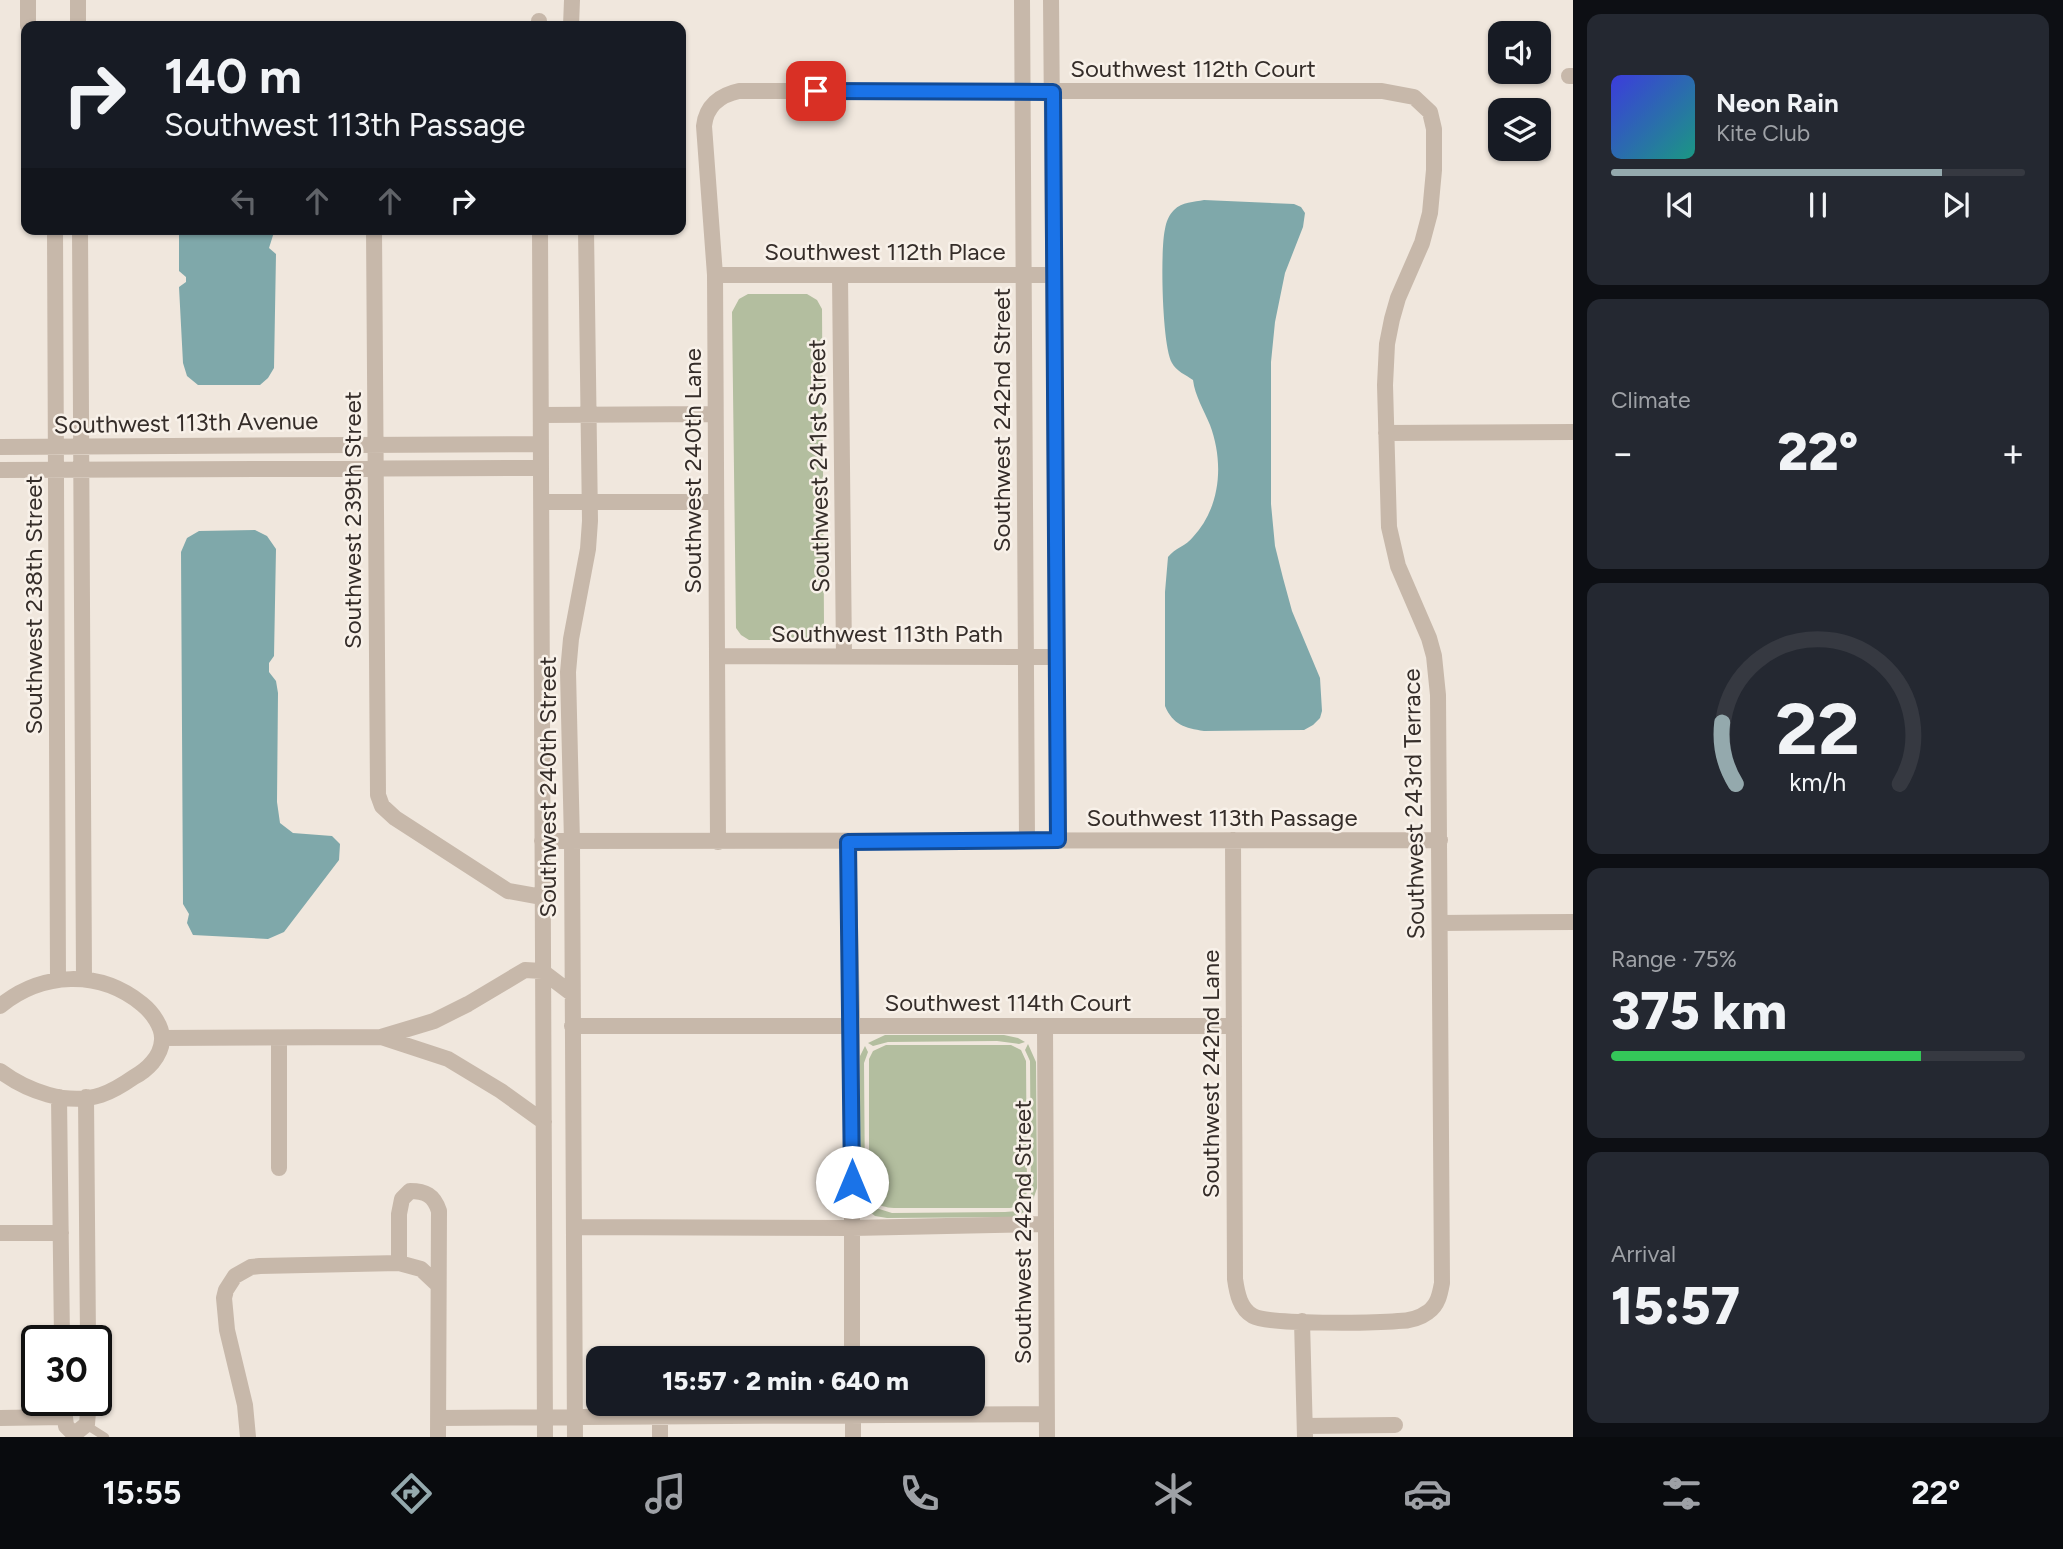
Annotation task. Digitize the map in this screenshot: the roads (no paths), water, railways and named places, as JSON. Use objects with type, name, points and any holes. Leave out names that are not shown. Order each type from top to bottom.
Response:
[{"type":"street","points":[[28,0],[28,21]]},
{"type":"street","points":[[78,0],[78,21]]},
{"type":"street","points":[[571,21],[572,0]]},
{"type":"street","name":"Southwest 242nd Street","points":[[1022,0],[1027,840]]},
{"type":"street","points":[[1051,0],[1058,840]]},
{"type":"street","name":"Southwest 112th Court","points":[[715,103],[722,96],[738,91],[1382,91],[1407,94],[1421,102]]},
{"type":"street","name":"Southwest 243rd Terrace","points":[[1302,1321],[1397,1321],[1420,1316],[1436,1304],[1442,1283],[1440,840],[1435,665],[1429,639],[1404,583],[1392,546],[1387,510],[1385,363],[1392,319],[1427,229],[1432,195],[1434,129],[1430,112],[1421,102]]},
{"type":"street","name":"Southwest 240th Lane","points":[[715,103],[707,113],[705,126],[715,275],[718,842]]},
{"type":"street","name":"Southwest 238th Street","points":[[55,235],[58,980]]},
{"type":"street","name":"Southwest 238th Street","points":[[80,235],[84,979]]},
{"type":"street","name":"Southwest 239th Street","points":[[374,235],[379,799],[384,808],[508,891],[542,897]]},
{"type":"street","name":"Southwest 240th Street","points":[[540,235],[545,1437]]},
{"type":"street","name":"Southwest 240th Street","points":[[575,1437],[569,658],[588,549],[590,502],[586,235]]},
{"type":"street","name":"Southwest 112th Place","points":[[715,275],[1055,275]]},
{"type":"street","name":"Southwest 241st Street","points":[[840,275],[844,656]]},
{"type":"street","points":[[541,415],[715,414]]},
{"type":"street","points":[[1386,433],[1573,432]]},
{"type":"street","name":"Southwest 113th Avenue","points":[[0,447],[541,444]]},
{"type":"street","name":"Southwest 113th Avenue","points":[[0,470],[541,468]]},
{"type":"street","points":[[542,502],[716,502]]},
{"type":"street","name":"Southwest 113th Path","points":[[717,656],[1057,657]]},
{"type":"street","name":"Southwest 242nd Lane","points":[[1233,840],[1235,1279],[1242,1306],[1253,1316],[1268,1321],[1302,1321]]},
{"type":"street","name":"Southwest 113th Passage","points":[[542,841],[1440,840]]},
{"type":"street","points":[[848,842],[852,1026],[852,1346]]},
{"type":"street","points":[[1440,922],[1573,922]]},
{"type":"street","points":[[162,1038],[381,1037],[434,1021],[525,970],[542,971],[571,993]]},
{"type":"street","points":[[0,1006],[24,990],[58,980],[84,979],[109,984],[128,993],[155,1017],[162,1038],[161,1048],[155,1059],[140,1074],[101,1095],[59,1097],[43,1093],[0,1071]]},
{"type":"street","points":[[434,1021],[428,1029],[426,1039],[435,1054]]},
{"type":"street","name":"Southwest 114th Court","points":[[572,1026],[1234,1026]]},
{"type":"street","name":"Southwest 242nd Street","points":[[1045,1026],[1047,1437]]},
{"type":"street","points":[[381,1037],[448,1059],[502,1091],[544,1129],[574,1136]]},
{"type":"street","points":[[279,1038],[279,1168]]},
{"type":"street","points":[[59,1097],[62,1325]]},
{"type":"street","points":[[86,1097],[88,1325]]},
{"type":"street","points":[[399,1263],[402,1199],[410,1191],[425,1192],[439,1211],[438,1437]]},
{"type":"street","points":[[575,1227],[852,1228],[1046,1224]]},
{"type":"street","points":[[0,1233],[61,1233]]},
{"type":"street","points":[[248,1437],[245,1405],[227,1330],[225,1305],[226,1290],[242,1270],[260,1266],[399,1263],[421,1269],[438,1285]]},
{"type":"street","points":[[1302,1321],[1305,1432],[1395,1425]]},
{"type":"street","points":[[985,1413],[1046,1414]]},
{"type":"street","points":[[0,1418],[64,1417],[66,1426],[71,1431],[81,1431],[86,1425],[87,1416]]},
{"type":"street","points":[[438,1418],[708,1416]]},
{"type":"street","points":[[853,1416],[853,1437]]},
{"type":"street","points":[[660,1418],[660,1437]]},
{"type":"lane","points":[[86,1425],[105,1437]]},
{"type":"water","points":[[1204,200],[1294,204],[1301,207],[1305,213],[1303,227],[1285,273],[1275,322],[1271,362],[1271,504],[1275,546],[1292,611],[1320,678],[1320,718],[1304,730],[1197,730],[1185,727],[1172,718],[1165,706],[1165,592],[1168,557],[1190,540],[1202,525],[1214,498],[1218,469],[1214,439],[1193,380],[1176,368],[1169,353],[1163,298],[1163,240],[1167,221],[1177,207]]},
{"type":"water","points":[[179,235],[273,235],[269,248],[276,254],[274,368],[260,385],[198,385],[187,376],[183,363],[179,287],[186,282],[186,277],[179,271]]},
{"type":"water","points":[[255,530],[267,536],[276,549],[274,656],[269,663],[269,672],[276,681],[278,693],[277,802],[280,823],[293,833],[332,836],[340,844],[339,860],[284,932],[268,939],[193,935],[187,923],[189,914],[183,904],[181,552],[187,538],[199,531]]}]
